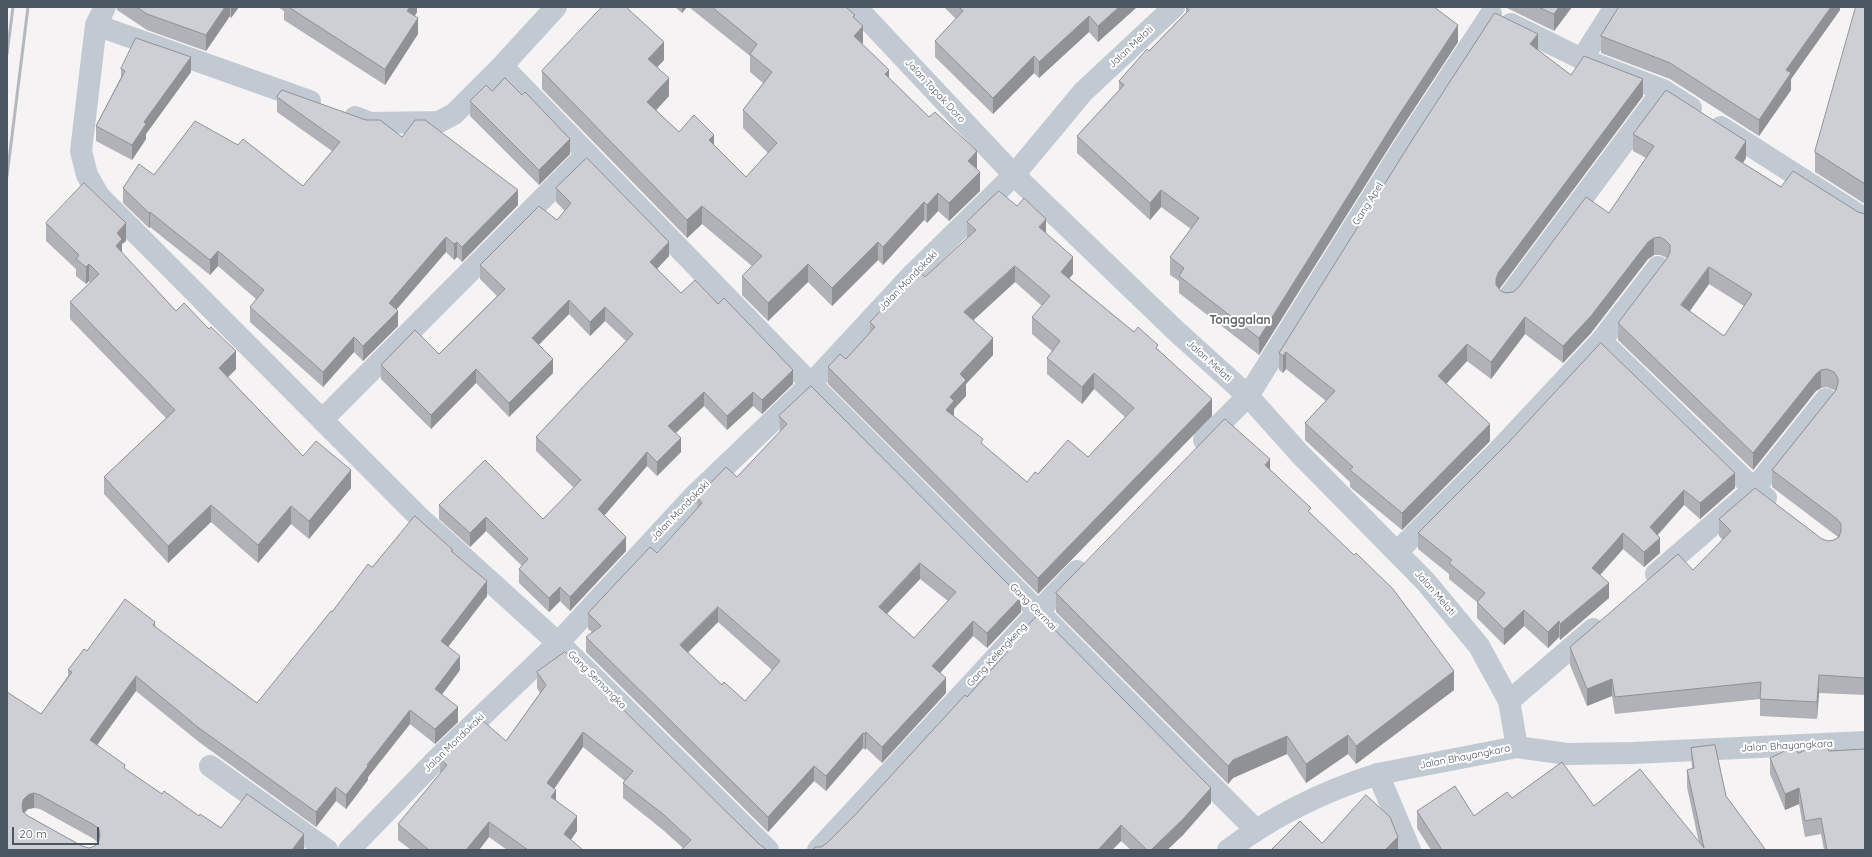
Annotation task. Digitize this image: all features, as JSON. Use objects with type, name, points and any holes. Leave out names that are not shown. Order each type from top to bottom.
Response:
[{"type":"street","points":[[100,16],[370,123],[439,122],[454,114],[502,66],[556,7]]},
{"type":"street","name":"Jalan Tapak Doro","points":[[856,7],[1014,175]]},
{"type":"street","name":"Jalan Melati","points":[[1174,7],[1084,92],[1014,175],[1174,330],[1248,396],[1300,454],[1426,582],[1479,646],[1510,701],[1518,747]]},
{"type":"street","points":[[1582,59],[1615,7]]},
{"type":"street","points":[[1488,11],[1582,59],[1663,90],[1865,219]]},
{"type":"street","name":"Gang Apel","points":[[1248,396],[1488,11]]},
{"type":"street","name":"Gang Semangka","points":[[100,16],[81,152],[87,175],[99,196],[419,517],[558,642],[768,850]]},
{"type":"street","name":"Gang Cermai","points":[[502,66],[811,384],[1256,830]]},
{"type":"street","points":[[1508,298],[1663,90]]},
{"type":"street","points":[[322,420],[587,154]]},
{"type":"street","name":"Jalan Mondokaki","points":[[349,850],[436,760],[558,642],[694,496],[811,384],[912,275],[1014,175]]},
{"type":"street","points":[[1397,552],[1498,451],[1602,341],[1658,267]]},
{"type":"street","points":[[1602,341],[1754,489],[1779,508]]},
{"type":"street","points":[[1192,453],[1248,396]]},
{"type":"street","points":[[1641,587],[1754,489],[1826,399]]},
{"type":"street","name":"Gang Kelengkeng","points":[[818,850],[1038,612],[1093,555]]},
{"type":"street","points":[[1510,701],[1605,618]]},
{"type":"street","name":"Jalan Bhayangkara","points":[[1228,850],[1256,830],[1297,806],[1378,774],[1518,747],[1567,754],[1633,753],[1865,742]]},
{"type":"street","points":[[210,766],[327,850]]},
{"type":"street","points":[[1378,774],[1410,850]]},
{"type":"building","points":[[137,7],[225,7],[206,35],[147,14]]},
{"type":"building","points":[[289,7],[410,7],[407,11],[418,18],[385,69]]},
{"type":"building","points":[[602,7],[626,7],[664,42],[648,59],[669,78],[647,102],[679,132],[694,115],[714,135],[709,140],[746,177],[777,143],[743,110],[772,72],[750,54],[757,44],[712,7],[846,7],[855,15],[853,17],[863,26],[854,36],[889,70],[885,74],[929,117],[935,112],[977,151],[968,161],[980,172],[949,203],[938,193],[927,205],[924,202],[883,247],[878,242],[832,288],[808,264],[768,303],[742,276],[762,256],[702,206],[687,220],[542,71]]},
{"type":"building","points":[[959,7],[1119,7],[1098,26],[1089,16],[1039,62],[1034,56],[993,98],[935,41],[963,11]]},
{"type":"building","points":[[1186,7],[1434,7],[1458,25],[1393,124],[1259,338],[1179,276],[1184,268],[1170,257],[1199,218],[1161,190],[1150,203],[1077,136],[1124,85],[1119,81],[1147,49],[1149,51],[1189,10]]},
{"type":"building","points":[[1539,7],[1559,7],[1554,14]]},
{"type":"building","points":[[1619,7],[1831,7],[1786,70],[1791,73],[1759,120],[1670,63],[1601,36]]},
{"type":"building","points":[[1856,7],[1865,7],[1865,184],[1815,152]]},
{"type":"building","points":[[1495,13],[1538,34],[1530,44],[1571,75],[1584,56],[1643,79],[1498,273],[1496,285],[1501,291],[1506,293],[1513,292],[1518,288],[1586,197],[1609,213],[1654,146],[1633,134],[1666,90],[1746,141],[1735,158],[1781,187],[1793,171],[1858,212],[1865,214],[1865,678],[1819,675],[1817,702],[1760,699],[1761,682],[1615,697],[1612,679],[1587,689],[1570,647],[1678,554],[1693,570],[1731,531],[1719,519],[1755,488],[1822,539],[1828,541],[1834,540],[1839,537],[1841,531],[1841,524],[1837,519],[1772,470],[1836,390],[1838,378],[1834,372],[1827,369],[1821,370],[1816,374],[1753,453],[1618,323],[1668,257],[1670,245],[1660,237],[1654,238],[1648,242],[1591,316],[1563,346],[1525,317],[1491,362],[1467,344],[1438,376],[1490,424],[1402,513],[1350,470],[1353,467],[1305,423],[1335,391],[1286,352],[1283,356],[1279,353],[1414,137]],"holes":[[[1709,267],[1752,294],[1724,336],[1681,305]]]},
{"type":"building","points":[[136,38],[191,57],[144,122],[146,124],[132,145],[96,126],[125,71],[121,69]]},
{"type":"building","points":[[505,78],[522,95],[525,92],[570,139],[539,170],[470,101],[486,85],[492,91]]},
{"type":"building","points":[[282,90],[366,120],[380,120],[402,137],[415,120],[425,120],[518,190],[462,247],[457,242],[454,244],[446,237],[389,303],[398,311],[363,346],[354,337],[323,372],[250,307],[264,290],[218,251],[210,260],[150,212],[149,213],[123,188],[139,164],[154,175],[195,121],[238,145],[243,139],[303,186],[340,142],[277,97]]},
{"type":"building","points":[[587,158],[669,242],[650,262],[681,293],[695,280],[718,304],[724,298],[793,370],[762,400],[753,392],[727,416],[704,392],[668,426],[681,438],[657,462],[647,452],[598,509],[626,537],[570,597],[560,587],[549,598],[519,569],[528,559],[486,517],[470,533],[439,505],[485,460],[543,519],[581,480],[536,437],[633,334],[605,307],[590,322],[569,300],[532,338],[553,359],[509,403],[476,369],[431,415],[381,365],[415,330],[439,354],[505,289],[480,265],[539,206],[557,220],[571,203],[556,188]]},
{"type":"building","points":[[84,183],[126,223],[117,233],[122,239],[116,246],[176,311],[184,303],[209,329],[211,327],[236,351],[219,368],[303,456],[316,441],[351,470],[309,521],[291,506],[258,545],[211,505],[168,546],[104,477],[175,410],[70,302],[99,274],[89,264],[86,267],[76,259],[79,255],[46,223]]},
{"type":"building","points":[[999,191],[1017,206],[1024,198],[1046,219],[1039,227],[1073,257],[1061,272],[1134,332],[1138,327],[1158,345],[1156,348],[1212,399],[1038,578],[828,367],[840,354],[846,359],[875,327],[870,322],[918,271],[925,277],[976,230],[967,222]],"holes":[[[1015,266],[1050,296],[1032,317],[1060,341],[1047,358],[1082,387],[1094,373],[1134,408],[1088,457],[1068,440],[1038,474],[1035,472],[1027,482],[981,443],[983,439],[946,410],[954,401],[950,397],[966,380],[960,374],[993,338],[964,312]]]},
{"type":"building","points":[[1601,343],[1735,473],[1700,503],[1684,490],[1650,527],[1660,538],[1644,552],[1623,533],[1592,568],[1609,583],[1560,624],[1559,621],[1548,632],[1524,610],[1504,629],[1477,602],[1485,593],[1449,563],[1452,560],[1418,533],[1507,444]]},
{"type":"building","points":[[811,386],[1021,597],[987,633],[973,621],[932,666],[946,678],[882,747],[866,732],[865,734],[863,733],[826,776],[814,766],[768,817],[586,637],[601,626],[588,613],[650,547],[657,553],[702,503],[697,497],[726,467],[737,477],[787,424],[779,416]],"holes":[[[920,563],[956,592],[914,638],[879,607]],[[718,607],[780,661],[745,701],[724,682],[722,685],[680,645]]]},
{"type":"building","points":[[1225,419],[1270,459],[1265,465],[1311,508],[1308,511],[1354,555],[1356,553],[1393,589],[1454,671],[1356,746],[1348,735],[1306,764],[1287,736],[1233,760],[1228,766],[1056,593]]},
{"type":"building","points":[[415,516],[453,550],[451,551],[487,581],[441,641],[460,656],[435,689],[458,707],[435,729],[410,710],[367,765],[368,766],[346,795],[336,787],[316,812],[199,728],[136,676],[90,740],[125,765],[124,768],[162,794],[164,791],[199,816],[200,814],[221,828],[247,794],[304,834],[292,850],[7,850],[7,692],[41,714],[72,672],[68,670],[84,649],[87,651],[125,599],[155,622],[153,625],[257,703],[331,611],[332,612],[368,564],[372,567]],"holes":[[[34,793],[99,829],[99,841],[95,846],[89,848],[82,846],[23,812],[23,800],[28,795]]]},
{"type":"building","points":[[1039,614],[1211,788],[1183,819],[1151,850],[1147,850],[1121,825],[1098,850],[813,850],[815,847],[821,847],[827,843],[855,815],[965,695],[967,697],[1008,651],[1006,649]]},
{"type":"building","points":[[565,652],[759,844],[767,850],[681,850],[691,840],[663,814],[623,783],[633,771],[583,732],[547,783],[556,790],[551,797],[577,816],[564,834],[583,850],[528,850],[489,822],[466,850],[429,850],[398,824],[447,765],[440,759],[481,719],[506,741],[546,685],[537,672]]},
{"type":"building","points":[[1825,741],[1829,751],[1865,749],[1865,850],[1827,850],[1821,818],[1805,821],[1799,788],[1785,794],[1770,758],[1795,746],[1798,753]]},
{"type":"building","points":[[1715,745],[1726,796],[1765,849],[1764,850],[1442,850],[1417,811],[1455,786],[1474,816],[1507,792],[1512,798],[1562,762],[1594,806],[1640,769],[1704,848],[1687,770],[1694,768],[1691,748]]},
{"type":"building","points":[[1366,795],[1390,817],[1398,837],[1385,850],[1271,850],[1300,821],[1322,843]]},
{"type":"railway","points":[[7,54],[13,7]]},
{"type":"railway","points":[[7,176],[28,7]]},
{"type":"district","name":"Tonggalan","points":[[1240,320]]}]
